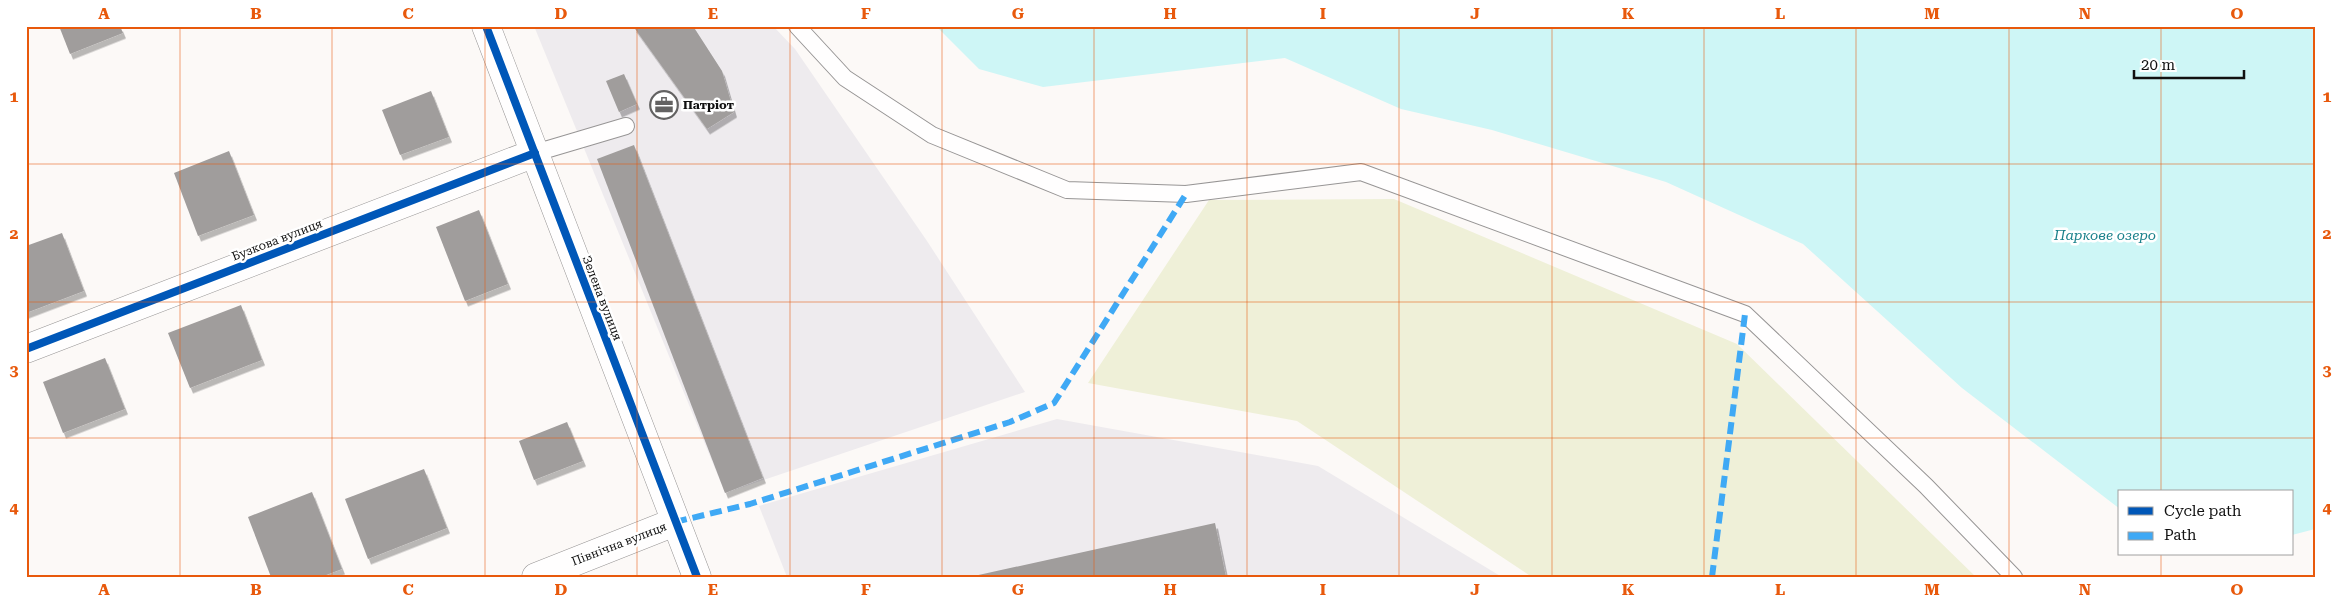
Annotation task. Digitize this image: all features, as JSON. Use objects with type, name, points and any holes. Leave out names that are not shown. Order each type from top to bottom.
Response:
[{"type":"street","name":"Зелена вулиця","points":[[486,26],[697,577]]},
{"type":"street","name":"Бузкова вулиця","points":[[26,349],[535,153]]},
{"type":"street","name":"Північна вулиця","points":[[536,577],[675,522]]},
{"type":"lane","points":[[796,26],[845,78],[932,135],[1068,190],[1186,194],[1361,172],[1745,314],[1926,486],[2014,577]]},
{"type":"lane","points":[[535,153],[626,126]]},
{"type":"shaded area","points":[[534,26],[773,26],[795,49],[927,241],[1025,392],[725,493]]},
{"type":"shaded area","points":[[1057,419],[1318,466],[1502,577],[787,577],[759,506]]},
{"type":"green space","points":[[1394,199],[1737,344],[1976,577],[1532,577],[1297,421],[1088,383],[1209,200]]},
{"type":"water","name":"Паркове озеро","points":[[936,26],[2315,26],[2315,529],[2294,534],[2294,490],[2118,490],[2118,507],[1962,388],[1803,244],[1666,182],[1492,130],[1401,109],[1285,58],[1043,87],[979,69]]},
{"type":"building","points":[[59,26],[120,26],[123,33],[70,54]]},
{"type":"building","points":[[633,26],[693,26],[722,71],[734,112],[707,129]]},
{"type":"building","points":[[624,74],[637,104],[619,112],[606,81]]},
{"type":"building","points":[[431,91],[449,137],[400,155],[382,110]]},
{"type":"building","points":[[634,145],[763,478],[725,493],[597,159]]},
{"type":"building","points":[[229,151],[254,215],[198,236],[174,173]]},
{"type":"building","points":[[479,210],[508,284],[465,301],[436,227]]},
{"type":"building","points":[[62,233],[84,291],[26,313],[26,246]]},
{"type":"building","points":[[241,305],[262,360],[190,388],[168,333]]},
{"type":"building","points":[[105,358],[125,409],[63,433],[43,382]]},
{"type":"building","points":[[567,422],[583,461],[534,480],[519,441]]},
{"type":"building","points":[[424,469],[447,528],[368,559],[345,499]]},
{"type":"building","points":[[312,492],[342,569],[321,577],[271,577],[248,517]]},
{"type":"building","points":[[1215,523],[1226,577],[974,577],[974,576]]},
{"type":"marked path","points":[[675,522],[750,504],[1010,422],[1054,403],[1186,194]]},
{"type":"marked path","points":[[1712,577],[1745,314]]},
{"type":"cycle path","points":[[486,26],[697,577]]},
{"type":"cycle path","points":[[26,349],[535,153]]},
{"type":"place","name":"Патріот","points":[[664,105]]}]
